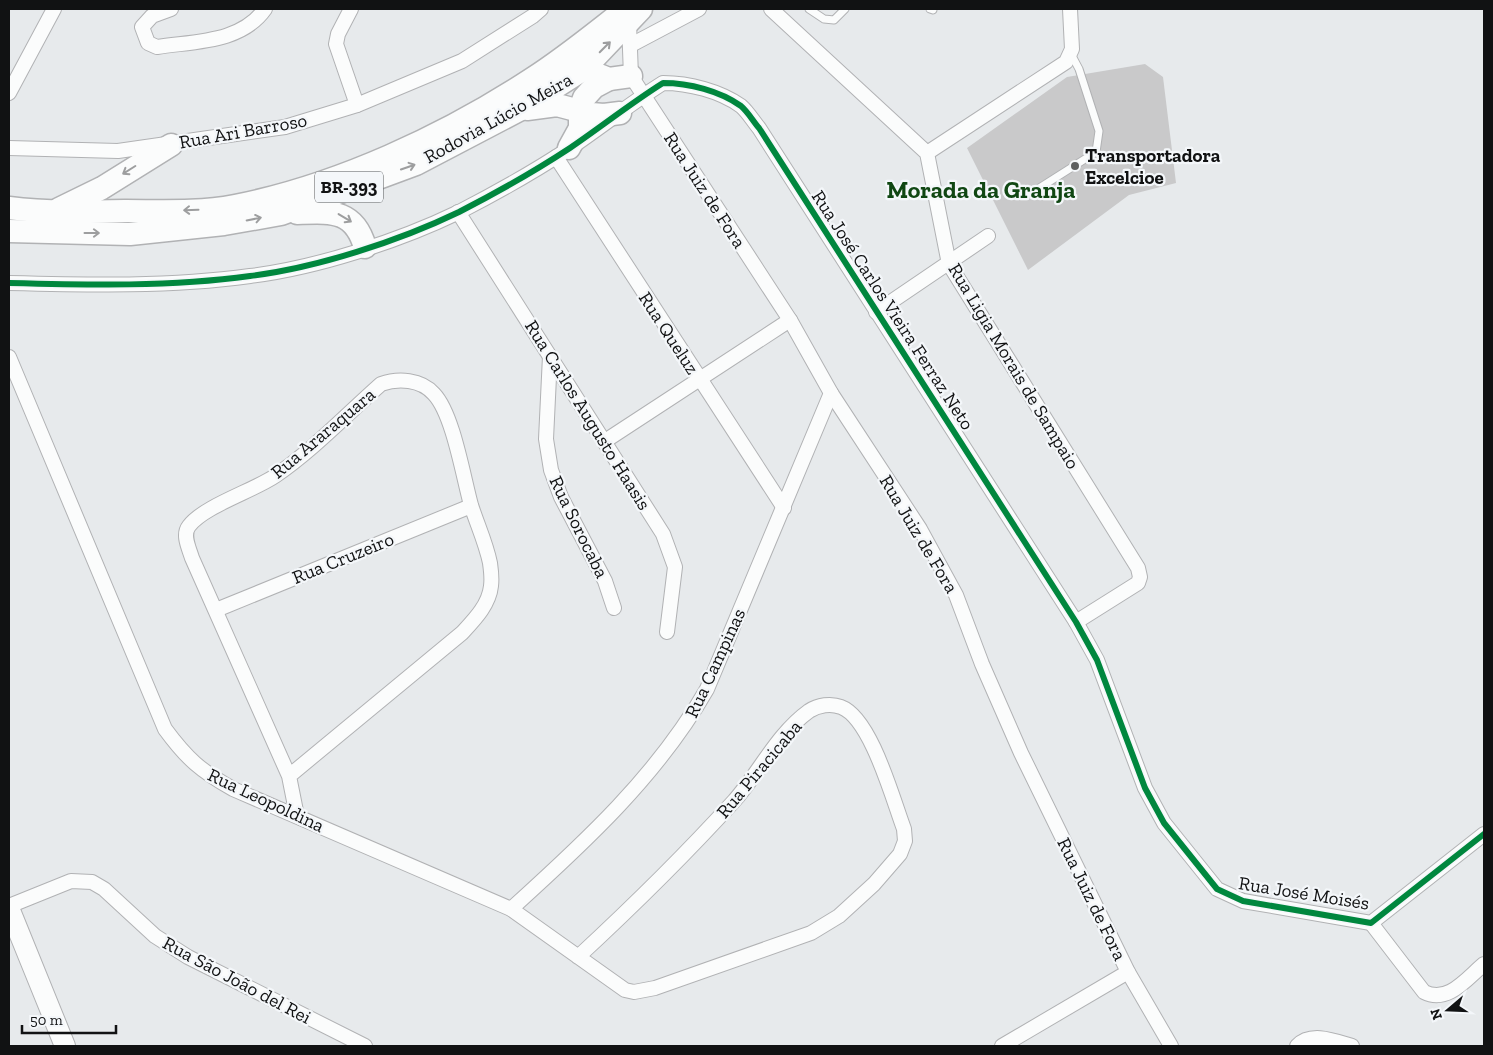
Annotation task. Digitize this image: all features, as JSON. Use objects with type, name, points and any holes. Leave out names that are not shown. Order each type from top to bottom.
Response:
[{"type":"main road","name":"Rodovia Lúcio Meira","points":[[9,208],[53,223],[130,234],[224,224],[281,214],[416,164],[521,109],[584,69],[632,21]]},
{"type":"main road","name":"Rodovia Lúcio Meira","points":[[9,231],[53,223],[233,206],[292,193],[447,130],[532,80],[580,46],[632,21]]},
{"type":"main road","points":[[447,130],[463,128],[484,120],[558,76],[584,69],[609,80]]},
{"type":"main road","points":[[562,153],[580,128],[580,109],[584,98],[591,90],[609,80],[631,76]]},
{"type":"main road","points":[[521,109],[556,105],[580,109],[591,114],[620,113]]},
{"type":"main road","points":[[9,240],[53,223],[87,196],[170,144]]},
{"type":"main road","points":[[281,214],[328,212],[339,214],[358,227],[365,248]]},
{"type":"street","points":[[9,93],[54,9]]},
{"type":"street","points":[[171,9],[152,16],[142,27],[148,42],[157,47],[230,36],[244,30],[265,9]]},
{"type":"street","points":[[351,9],[338,34],[336,44],[357,106]]},
{"type":"street","name":"Rua Ari Barroso","points":[[9,148],[118,151],[285,127],[357,106],[462,61],[541,9]]},
{"type":"street","points":[[631,76],[632,21],[699,9]]},
{"type":"street","points":[[771,9],[927,153],[1060,68],[1071,54],[1070,9]]},
{"type":"street","name":"Rua Juiz de Fora","points":[[631,76],[790,320],[831,393],[920,529],[956,595],[982,664],[1021,753],[1128,972],[1171,1046]]},
{"type":"street","name":"Rua José Carlos Vieira Ferraz Neto","points":[[9,283],[112,285],[210,281],[252,276],[309,265],[365,248],[458,212],[562,153],[663,83],[694,87],[717,94],[743,108],[759,128],[1076,622]]},
{"type":"street","name":"Rua Queluz","points":[[562,153],[699,379],[784,508]]},
{"type":"street","name":"Rua Ligia Morais de Sampaio","points":[[927,153],[948,264],[1140,575],[1138,583],[1076,622]]},
{"type":"street","name":"Rua Carlos Augusto Haasis","points":[[458,212],[663,534],[675,567],[667,632]]},
{"type":"street","points":[[876,312],[988,236]]},
{"type":"street","points":[[605,441],[790,320]]},
{"type":"street","name":"Rua Sorocaba","points":[[550,356],[546,439],[551,470],[560,497],[605,580],[614,608]]},
{"type":"street","name":"Rua Leopoldina","points":[[9,357],[165,729],[186,757],[206,774],[234,789],[510,909],[578,957]]},
{"type":"street","name":"Rua Araraquara","points":[[289,776],[462,633],[479,615],[492,585],[490,563],[471,506],[441,402],[433,392],[406,380],[392,380],[381,384],[292,464],[273,478],[199,517],[188,527],[186,538],[192,558],[289,776],[297,816]]},
{"type":"street","name":"Rua Campinas","points":[[510,909],[591,836],[644,778],[690,719],[707,689],[831,393]]},
{"type":"street","name":"Rua Cruzeiro","points":[[216,610],[471,506]]},
{"type":"street","name":"Rua José Moisés","points":[[1076,622],[1097,660],[1145,788],[1164,823],[1217,889],[1243,901],[1371,922],[1484,834]]},
{"type":"street","name":"Rua Piracicaba","points":[[821,705],[840,706],[850,711],[863,726],[904,829],[905,841],[900,854],[881,877],[839,916],[811,933],[780,945],[656,988],[634,992],[617,986],[578,957],[668,871],[735,799],[787,732],[809,711],[821,705]]},
{"type":"street","name":"Rua São João del Rei","points":[[10,918],[71,881],[92,882],[104,889],[155,936],[188,957],[364,1046]]},
{"type":"street","points":[[10,918],[65,1046]]},
{"type":"street","points":[[1371,922],[1424,992],[1430,996],[1445,995],[1484,964]]},
{"type":"street","points":[[1002,1046],[1128,972]]},
{"type":"street","points":[[1298,1046],[1302,1041],[1314,1038],[1352,1046]]},
{"type":"lane","points":[[809,9],[824,19],[834,20],[845,9]]},
{"type":"lane","points":[[1033,192],[1096,152],[1099,131],[1080,69],[1071,54]]},
{"type":"building","name":"Transportadora Excelcioe","points":[[1145,64],[1163,77],[1176,183],[1129,195],[1028,270],[967,148],[1067,77]]},
{"type":"cycle path","points":[[9,283],[99,285],[160,284],[220,280],[275,272],[329,260],[384,243],[436,223],[473,205],[557,157],[663,83],[683,84],[714,92],[741,106],[759,128],[1076,622],[1097,660],[1145,788],[1164,823],[1217,889],[1243,901],[1371,923],[1484,834]]},
{"type":"place","name":"Transportadora Excelcioe","points":[[1075,166]]},
{"type":"district","name":"Morada da Granja","points":[[981,189]]}]
